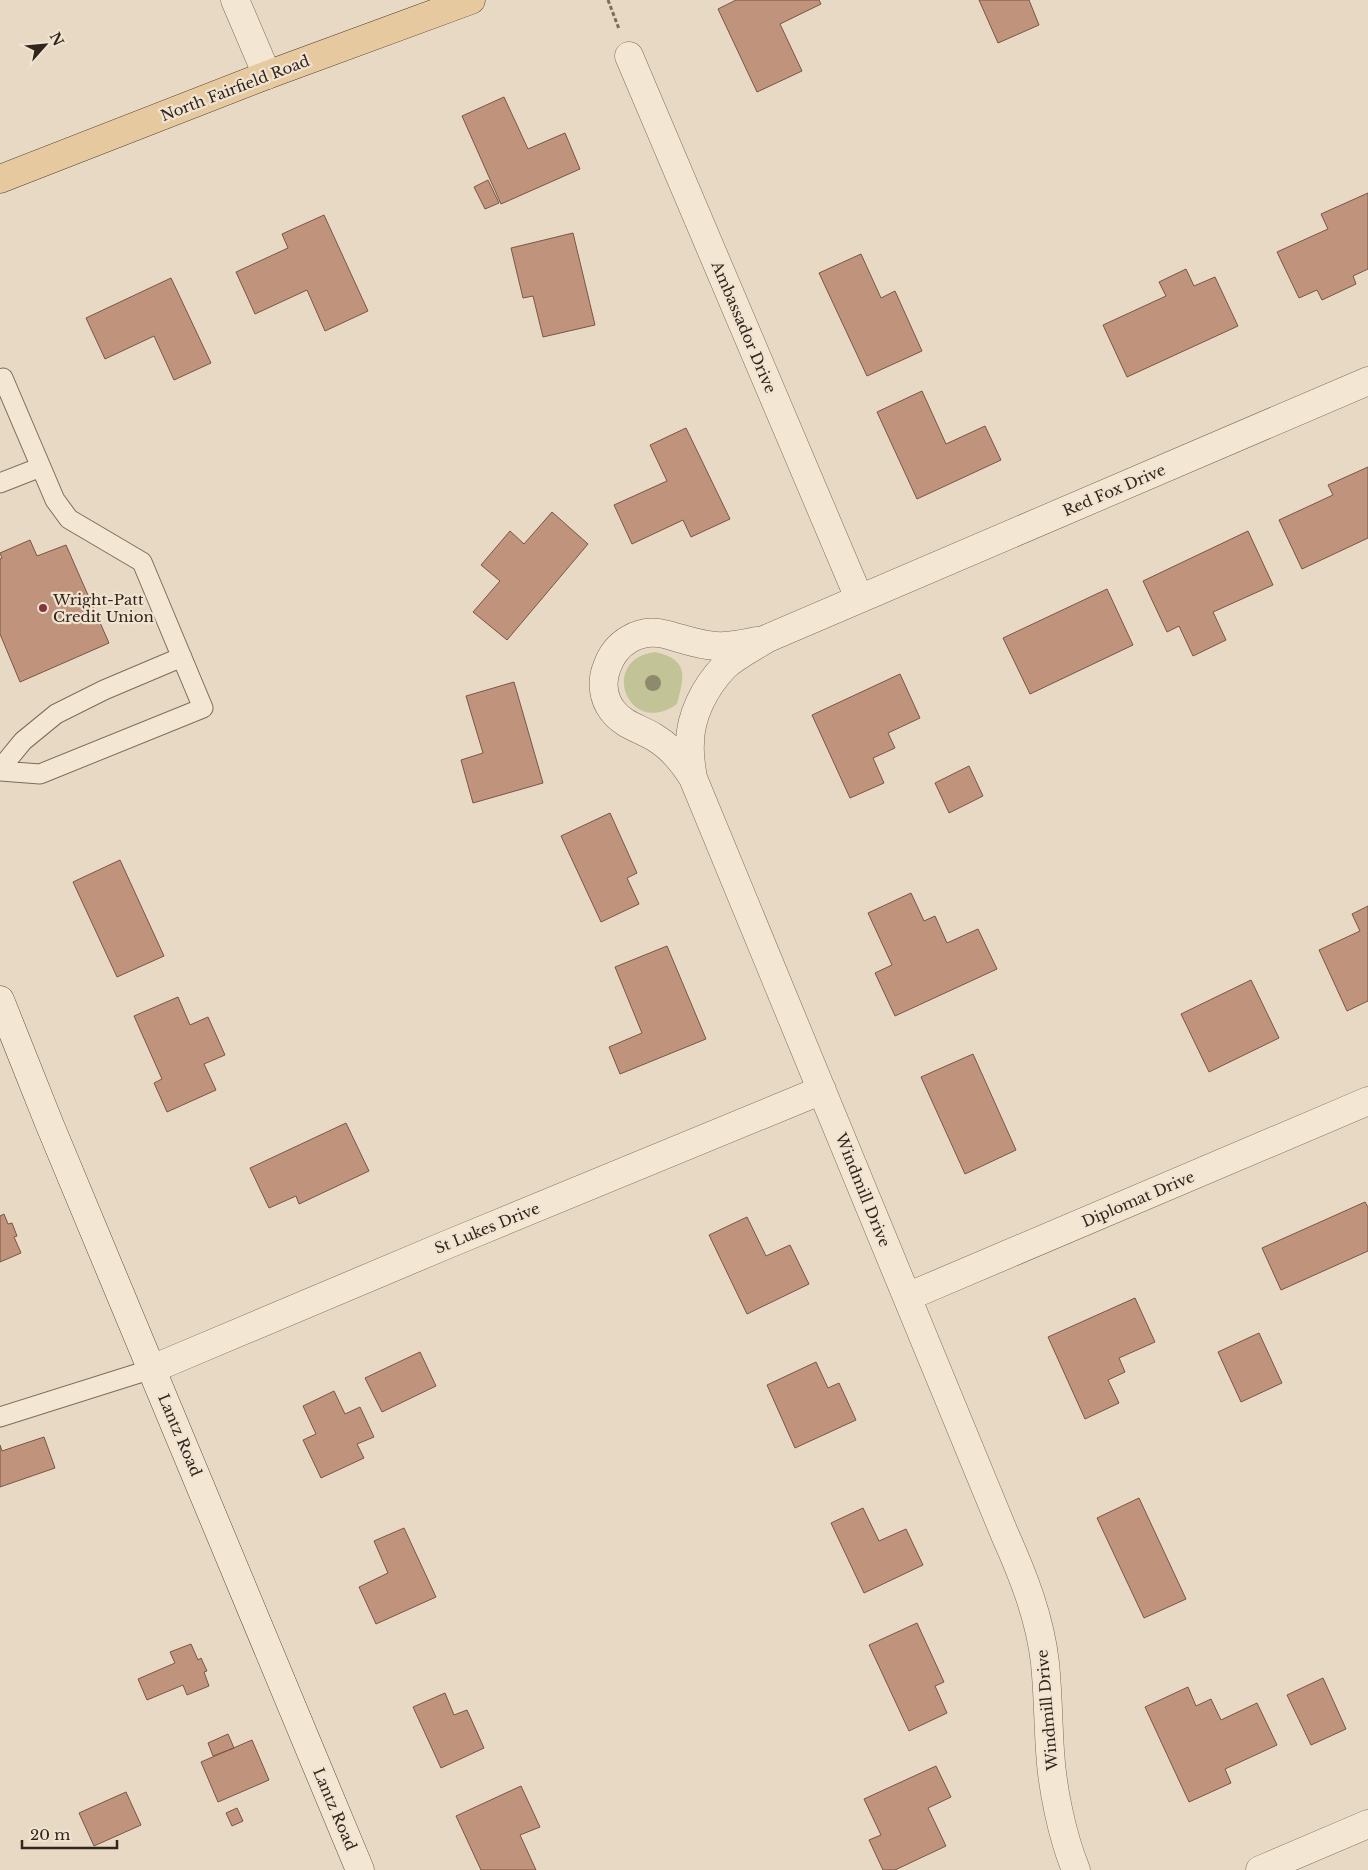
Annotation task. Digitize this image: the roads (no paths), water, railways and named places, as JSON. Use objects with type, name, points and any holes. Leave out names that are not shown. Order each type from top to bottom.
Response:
[{"type":"main road","name":"North Fairfield Road","points":[[0,179],[268,75],[471,0]]},
{"type":"street","points":[[235,0],[268,75]]},
{"type":"street","name":"Ambassador Drive","points":[[629,56],[860,598]]},
{"type":"street","name":"Red Fox Drive","points":[[860,598],[1368,381]]},
{"type":"street","name":"Windmill Drive","points":[[860,598],[766,639],[725,667],[699,703],[690,740],[693,778],[1004,1535],[1019,1565],[1032,1603],[1045,1662],[1050,1753],[1058,1810],[1076,1870]]},
{"type":"street","points":[[693,778],[683,761],[668,746],[626,724],[613,710],[606,699],[604,686],[605,672],[609,659],[625,641],[647,633],[662,633],[692,643],[716,646],[742,644],[766,639]]},
{"type":"street","name":"Lantz Road","points":[[0,1000],[49,1124],[360,1870]]},
{"type":"street","name":"St Lukes Drive","points":[[152,1369],[822,1090]]},
{"type":"street","name":"Diplomat Drive","points":[[907,1296],[1368,1101]]},
{"type":"street","points":[[1260,1870],[1368,1824]]},
{"type":"lane","points":[[0,379],[3,378],[55,500],[69,519],[142,562],[203,708],[40,774],[0,770]]},
{"type":"lane","points":[[0,483],[41,467]]},
{"type":"lane","points":[[0,770],[23,741],[56,714],[104,690],[182,657]]},
{"type":"lane","points":[[0,1417],[70,1393],[152,1369]]},
{"type":"place","name":"Wright-Patt Credit Union","points":[[43,608]]}]
